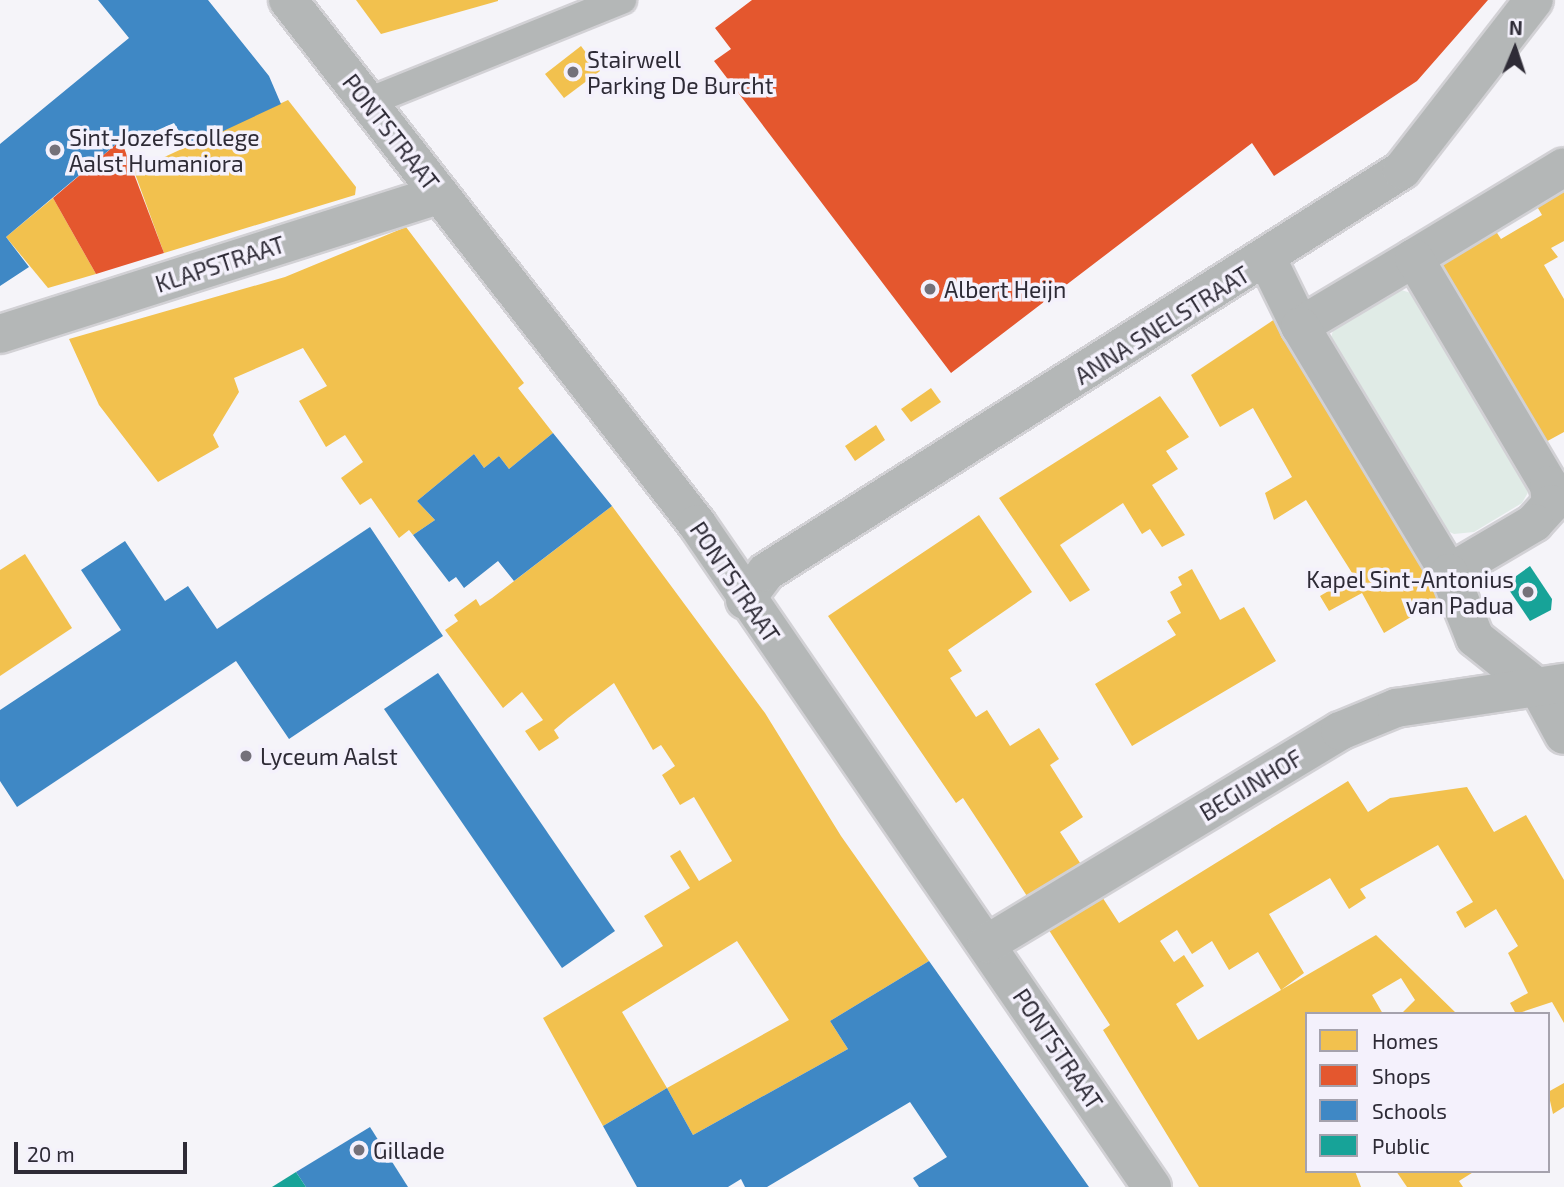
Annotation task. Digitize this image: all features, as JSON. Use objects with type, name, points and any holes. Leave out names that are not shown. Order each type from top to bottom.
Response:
[{"type":"street","name":"PONTSTRAAT","points":[[289,0],[698,524],[745,600],[987,944],[1152,1187]]},
{"type":"street","name":"ANNA SNELSTRAAT","points":[[745,600],[766,572],[1267,259],[1402,170],[1534,0]]},
{"type":"street","points":[[1300,326],[1564,167]]},
{"type":"street","name":"KLAPSTRAAT","points":[[0,334],[439,195]]},
{"type":"street","points":[[1414,258],[1549,485],[1557,514],[1534,523],[1449,573]]},
{"type":"street","points":[[1267,259],[1300,326],[1449,573],[1475,638],[1551,686],[1564,735]]},
{"type":"street","name":"BEGIJNHOF","points":[[987,944],[1340,731],[1396,708],[1551,686]]},
{"type":"lane","points":[[368,102],[622,0]]},
{"type":"shaded area","points":[[1392,287],[1417,295],[1530,489],[1522,503],[1474,532],[1454,534],[1439,527],[1331,338],[1335,323]]},
{"type":"building: Homes","points":[[356,0],[498,0],[498,1],[381,34]]},
{"type":"building: Homes","name":"Stairwell Parking De Burcht","points":[[581,46],[600,71],[564,98],[545,74]]},
{"type":"building: Homes","points":[[288,100],[356,187],[355,195],[164,253],[134,171]]},
{"type":"building: Homes","points":[[1564,179],[1564,241],[1551,248],[1558,257],[1544,265],[1564,299],[1564,432],[1542,444],[1431,257],[1490,222],[1501,239],[1542,215],[1532,198]]},
{"type":"building: Homes","points":[[53,198],[96,274],[48,288],[6,237]]},
{"type":"building: Homes","points":[[406,227],[524,383],[518,388],[553,433],[509,469],[499,456],[484,468],[474,454],[417,501],[435,520],[413,535],[409,530],[399,538],[371,498],[360,505],[341,478],[363,462],[345,435],[326,447],[299,401],[327,386],[303,348],[234,378],[239,392],[213,435],[219,447],[158,482],[99,405],[69,339],[285,277]]},
{"type":"building: Homes","points":[[1281,315],[1446,596],[1384,633],[1362,593],[1329,611],[1320,596],[1354,576],[1306,500],[1274,520],[1265,493],[1292,477],[1253,408],[1220,427],[1191,375]]},
{"type":"building: Homes","points":[[931,388],[941,402],[911,422],[901,409]]},
{"type":"building: Homes","points":[[1160,396],[1189,437],[1166,451],[1178,469],[1152,485],[1185,535],[1162,547],[1150,529],[1142,534],[1123,503],[1060,545],[1090,590],[1070,602],[999,498]]},
{"type":"building: Homes","points":[[876,425],[885,440],[855,461],[845,446]]},
{"type":"building: Homes","points":[[612,506],[765,713],[841,836],[929,961],[830,1021],[848,1049],[693,1135],[667,1088],[603,1126],[543,1018],[663,946],[644,916],[690,888],[670,856],[680,850],[699,881],[732,861],[694,797],[680,805],[662,775],[675,766],[661,745],[653,750],[614,683],[554,730],[559,738],[539,751],[525,731],[543,720],[522,692],[503,708],[445,630],[458,621],[454,615],[476,599],[480,606],[492,598]],"holes":[[[737,941],[789,1020],[667,1088],[622,1012]]]},
{"type":"building: Homes","points":[[979,515],[1032,592],[948,650],[962,671],[950,678],[976,717],[987,710],[1010,746],[1039,728],[1059,759],[1050,765],[1083,817],[1060,832],[1119,923],[1348,781],[1368,812],[1390,798],[1467,787],[1494,832],[1526,815],[1564,880],[1564,1023],[1552,1002],[1515,1012],[1510,1003],[1528,993],[1508,953],[1518,946],[1496,909],[1465,928],[1456,912],[1473,902],[1438,845],[1360,889],[1366,898],[1349,909],[1330,878],[1269,914],[1304,973],[1281,990],[1376,935],[1455,1012],[1403,1012],[1415,1000],[1401,978],[1372,995],[1382,1012],[1305,1012],[1305,1173],[1356,1173],[1361,1187],[1199,1187],[1103,1030],[1110,1025],[963,798],[956,803],[828,616]],"holes":[[[1177,930],[1192,954],[1212,941],[1229,970],[1258,952],[1281,990],[1198,1040],[1176,1004],[1204,986],[1184,955],[1174,962],[1160,941]]]},
{"type":"building: Homes","points":[[25,554],[72,628],[0,676],[0,570]]},
{"type":"building: Homes","points":[[1192,569],[1220,620],[1244,607],[1276,661],[1132,746],[1095,684],[1176,635],[1167,621],[1181,613],[1170,592],[1182,585],[1178,577]]},
{"type":"building: Homes","points":[[1564,1083],[1564,1107],[1553,1114],[1550,1101],[1550,1091]]},
{"type":"building: Homes","points":[[1397,1173],[1472,1173],[1459,1181],[1463,1187],[1407,1187]]},
{"type":"building: Shops","points":[[752,0],[1488,0],[1417,81],[1274,176],[1252,143],[951,373],[714,61],[731,49],[715,28]]},
{"type":"building: Shops","points":[[121,140],[164,253],[96,274],[53,198]]},
{"type":"building: Schools","name":"Sint-Jozefscollege Aalst Humaniora","points":[[98,0],[208,0],[269,76],[281,104],[189,147],[174,123],[123,145],[121,140],[6,237],[29,267],[0,286],[0,144],[129,38]]},
{"type":"building: Schools","points":[[553,433],[612,506],[514,581],[498,561],[464,588],[456,577],[449,582],[413,535],[435,520],[417,501],[474,454],[484,468],[499,456],[509,469]]},
{"type":"building: Schools","points":[[370,527],[443,636],[289,739],[236,661],[17,807],[0,781],[0,710],[121,630],[81,570],[125,541],[165,601],[188,586],[217,629]]},
{"type":"building: Schools","points":[[438,673],[615,931],[562,968],[384,709]]},
{"type":"building: Schools","points":[[929,961],[1089,1187],[919,1187],[913,1178],[947,1157],[910,1102],[767,1187],[745,1187],[741,1179],[728,1187],[637,1187],[603,1126],[667,1088],[693,1135],[848,1049],[830,1021]]},
{"type":"building: Schools","name":"Gillade","points":[[370,1127],[408,1187],[306,1187],[296,1172]]},
{"type":"building: Public","name":"Kapel Sint-Antonius van Padua","points":[[1530,566],[1552,599],[1551,610],[1530,621],[1505,584]]},
{"type":"building: Public","points":[[296,1172],[306,1187],[272,1187]]},
{"type":"place","name":"Stairwell Parking De Burcht","points":[[573,72]]},
{"type":"place","name":"Sint-Jozefscollege Aalst Humaniora","points":[[55,150]]},
{"type":"place","name":"Albert Heijn","points":[[930,289]]},
{"type":"place","name":"Kapel Sint-Antonius van Padua","points":[[1528,592]]},
{"type":"place","name":"Lyceum Aalst","points":[[246,756]]},
{"type":"place","name":"Gillade","points":[[359,1150]]}]
